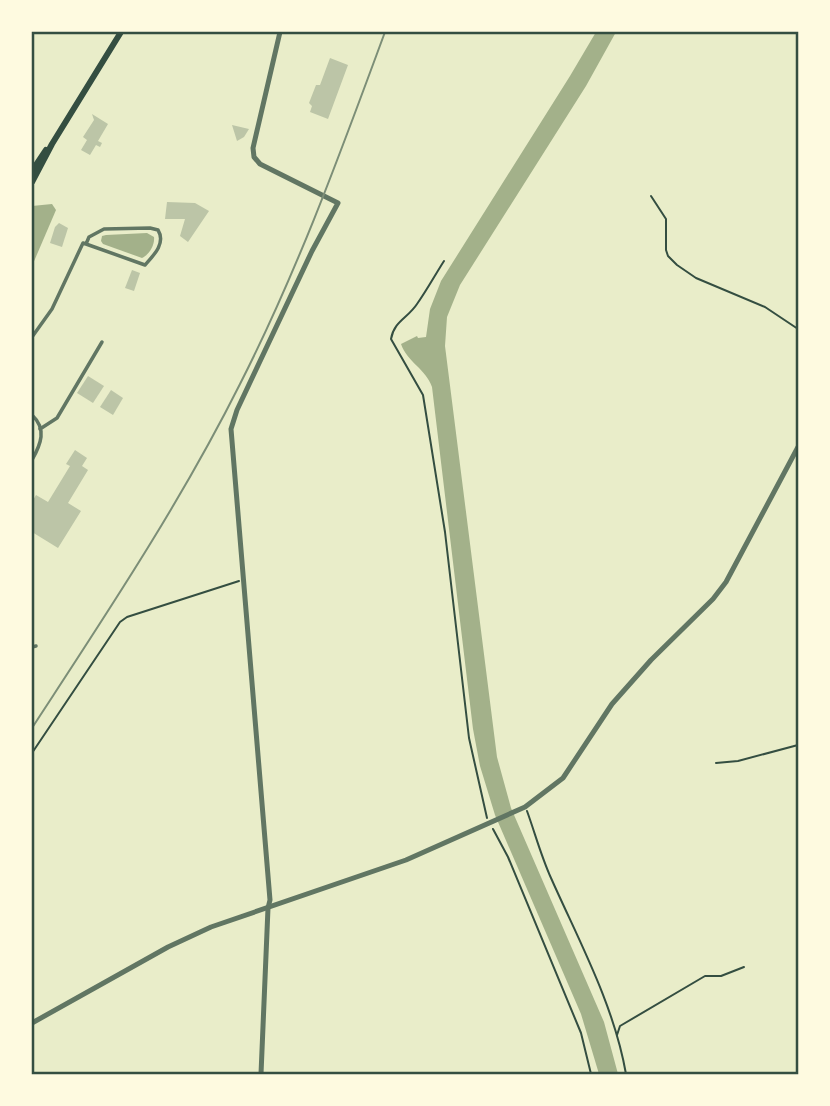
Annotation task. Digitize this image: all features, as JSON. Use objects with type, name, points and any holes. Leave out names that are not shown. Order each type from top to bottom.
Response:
[{"type":"main road","points":[[32,182],[52,144],[121,32]]},
{"type":"main road","points":[[32,172],[41,155],[52,144]]},
{"type":"street","points":[[261,1074],[270,900],[232,446],[233,421],[312,251],[338,203],[260,164],[254,157],[253,148],[280,32]]},
{"type":"street","points":[[32,337],[52,309],[83,243],[145,264],[160,243],[161,235],[158,230],[150,228],[104,229],[89,237],[86,244]]},
{"type":"street","points":[[40,429],[57,418],[102,342]]},
{"type":"street","points":[[32,415],[39,421],[42,436],[32,460]]},
{"type":"street","points":[[32,1023],[168,947],[211,927],[406,860],[522,808],[563,778],[612,704],[651,660],[713,599],[726,582],[799,447]]},
{"type":"path","points":[[651,195],[666,219],[666,250],[677,265],[696,278],[765,307],[799,329]]},
{"type":"path","points":[[444,261],[417,305],[393,329],[391,339],[423,395],[445,533],[469,738],[491,822],[581,1033],[591,1074]]},
{"type":"path","points":[[32,753],[120,622],[127,617],[243,581]]},
{"type":"path","points":[[716,763],[738,761],[799,745]]},
{"type":"path","points":[[522,808],[582,944],[617,1035],[626,1074]]},
{"type":"path","points":[[617,1035],[620,1026],[676,991],[705,976],[721,976],[744,967]]},
{"type":"shaded area","points":[[596,32],[616,32],[586,86],[460,285],[447,317],[445,346],[497,757],[511,808],[604,1022],[618,1074],[599,1074],[581,1014],[495,815],[480,766],[473,729],[432,387],[401,344],[417,336],[426,337],[430,309],[441,281]]},
{"type":"shaded area","points":[[52,204],[56,210],[32,266],[32,206]]},
{"type":"shaded area","points":[[147,233],[154,237],[154,243],[142,258],[101,241],[102,236],[106,235]]},
{"type":"building","points":[[330,58],[348,65],[328,119],[310,112],[312,106],[309,103],[316,85],[320,85]]},
{"type":"building","points":[[92,114],[108,124],[98,141],[102,143],[100,147],[96,145],[90,155],[81,150],[87,140],[83,137],[94,120]]},
{"type":"building","points":[[232,125],[249,129],[244,137],[237,141]]},
{"type":"building","points":[[167,202],[195,203],[209,211],[188,242],[180,236],[185,219],[165,219]]},
{"type":"building","points":[[59,223],[68,228],[62,247],[50,243]]},
{"type":"building","points":[[132,270],[140,273],[134,291],[125,288]]},
{"type":"building","points":[[88,376],[104,386],[93,403],[77,393]]},
{"type":"building","points":[[111,390],[123,398],[113,415],[100,407]]},
{"type":"building","points":[[75,450],[87,458],[82,466],[88,470],[68,503],[81,511],[58,548],[32,532],[32,502],[36,495],[48,502],[70,466],[66,464]]},
{"type":"railway","points":[[32,728],[167,516],[240,384],[300,254],[385,32]]}]
